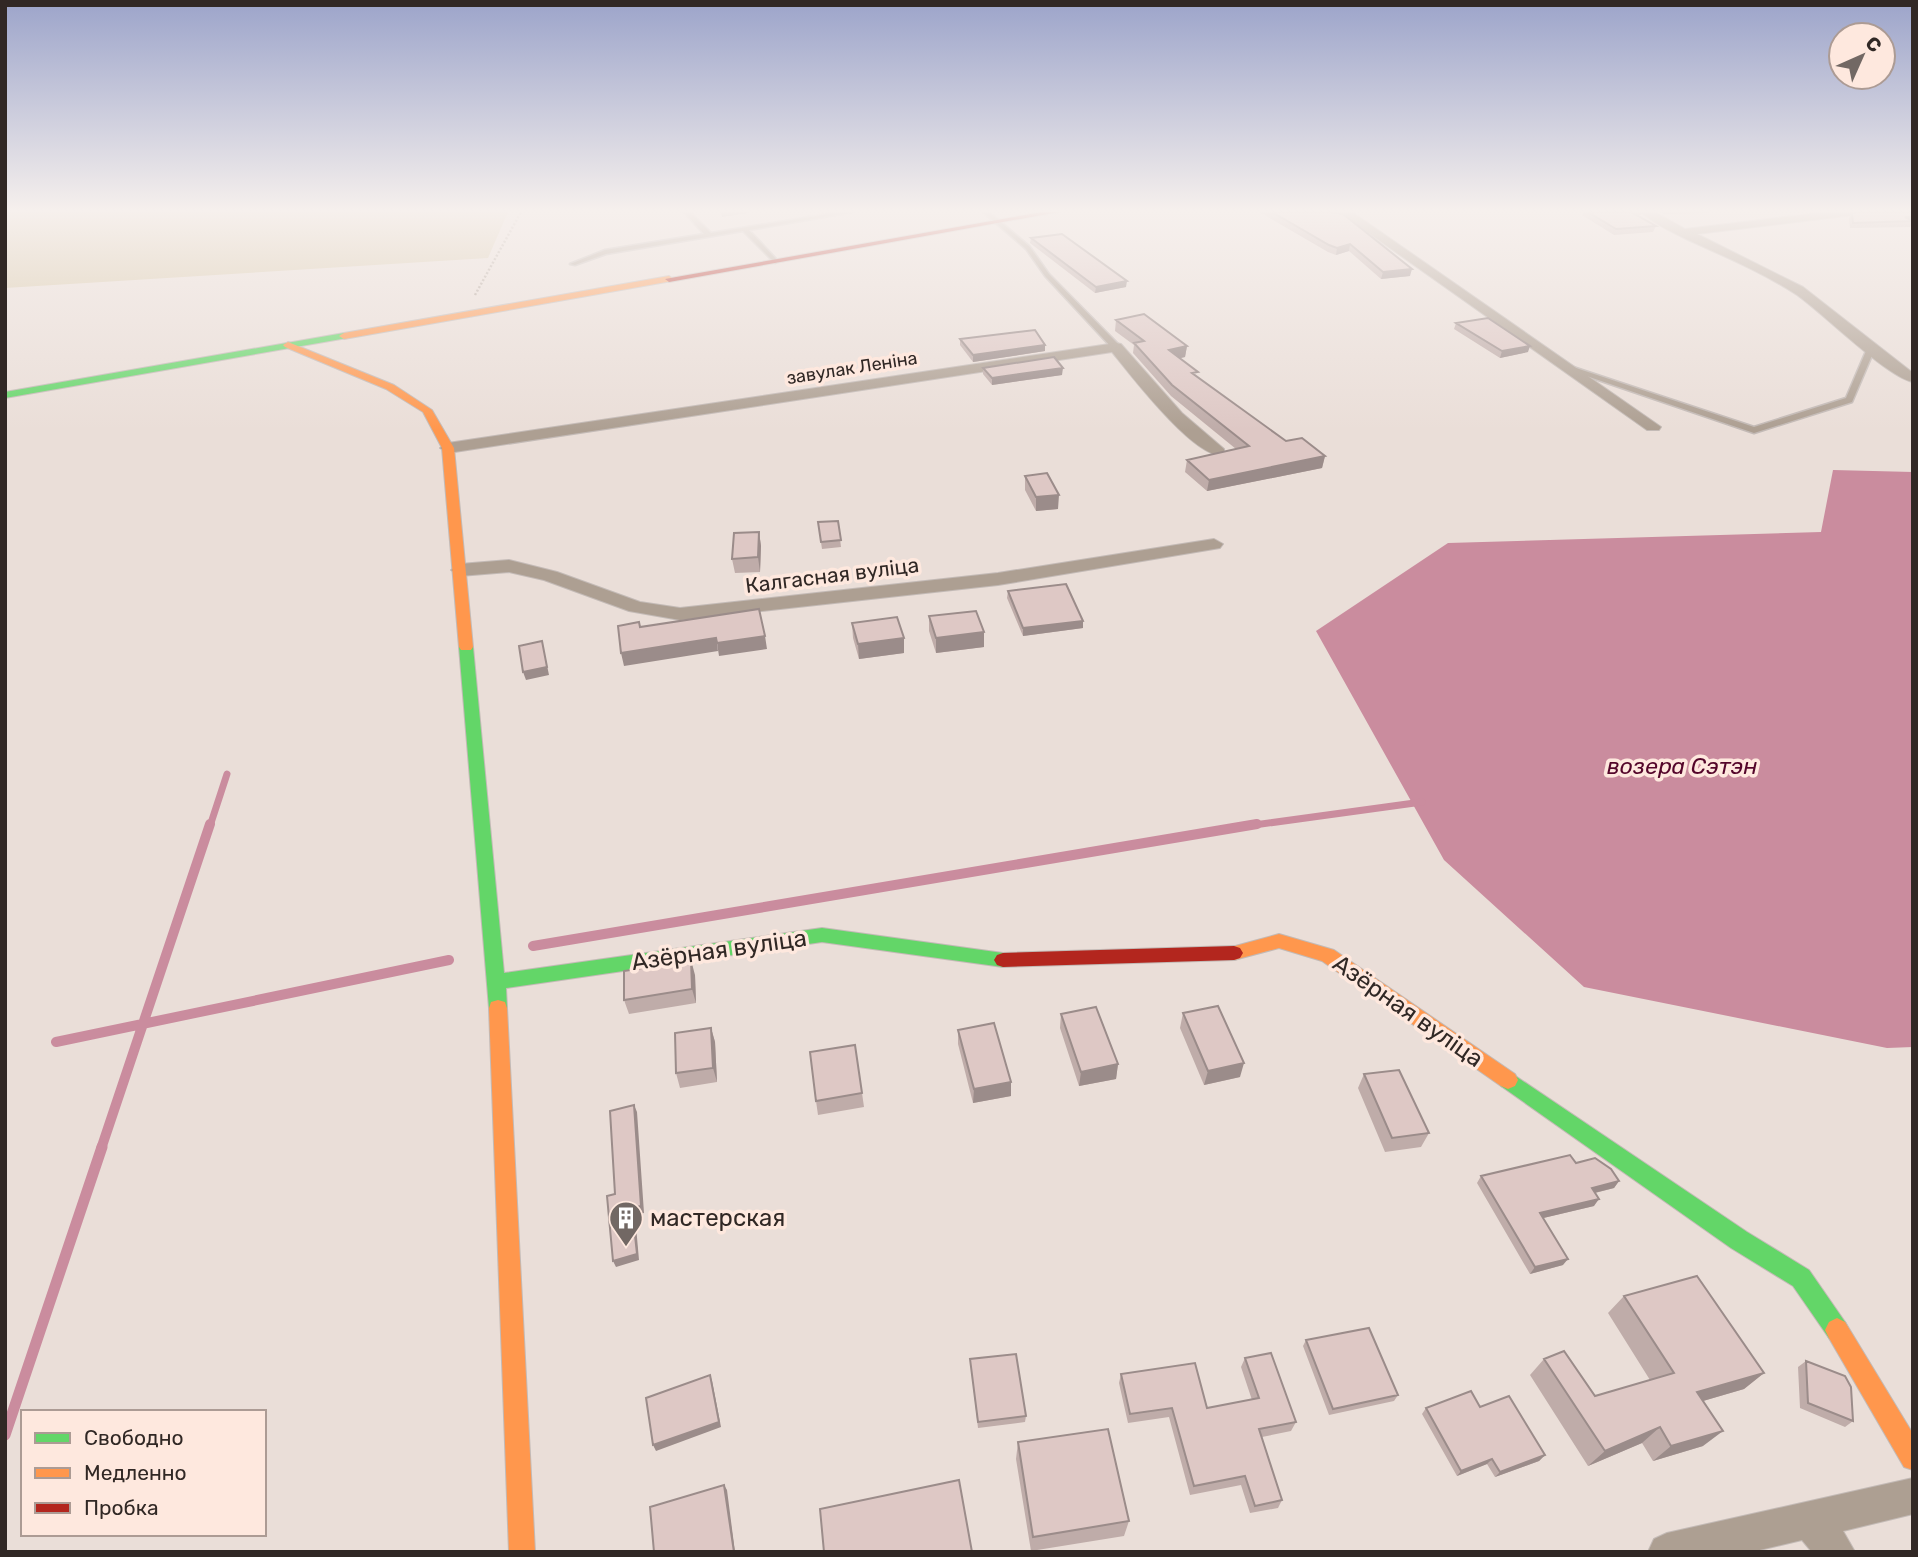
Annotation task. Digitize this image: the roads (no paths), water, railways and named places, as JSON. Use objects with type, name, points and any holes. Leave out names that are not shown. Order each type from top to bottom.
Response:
[{"type":"street","points":[[5,395],[639,285]]},
{"type":"street","points":[[1447,285],[1653,427]]},
{"type":"street","points":[[1788,285],[1848,326],[1904,376],[1913,377]]},
{"type":"street","points":[[288,345],[390,387],[427,410],[448,448],[496,982],[522,1552]]},
{"type":"street","points":[[1116,347],[1162,404],[1192,434],[1218,452]]},
{"type":"street","name":"завулак Леніна","points":[[448,448],[1116,347]]},
{"type":"street","name":"Калгасная вуліца","points":[[460,570],[509,566],[550,576],[636,607],[680,614],[998,579],[1214,544]]},
{"type":"street","name":"Азёрная вуліца","points":[[496,982],[822,935],[998,960],[1229,954],[1279,941],[1328,954],[1739,1240],[1801,1278],[1832,1321],[1913,1458]]},
{"type":"street","points":[[1667,1552],[1913,1496]]},
{"type":"street","points":[[1810,1520],[1836,1552]]},
{"type":"lane","points":[[1056,285],[1116,347]]},
{"type":"lane","points":[[1563,367],[1754,430],[1849,400],[1871,346]]},
{"type":"water","name":"возера Сэтэн","points":[[1833,470],[1913,472],[1913,1047],[1887,1048],[1584,987],[1444,860],[1316,631],[1448,543],[1821,532]]},
{"type":"waterway","points":[[210,826],[227,774]]},
{"type":"waterway","points":[[1247,826],[1422,802]]},
{"type":"waterway","points":[[143,1024],[210,824]]},
{"type":"waterway","points":[[533,946],[1257,824]]},
{"type":"waterway","points":[[143,1024],[449,960]]},
{"type":"waterway","points":[[56,1042],[143,1024]]},
{"type":"waterway","points":[[101,1149],[143,1024]]},
{"type":"waterway","points":[[5,1435],[102,1147]]},
{"type":"place","name":"мастерская","points":[[626,1248]]}]
